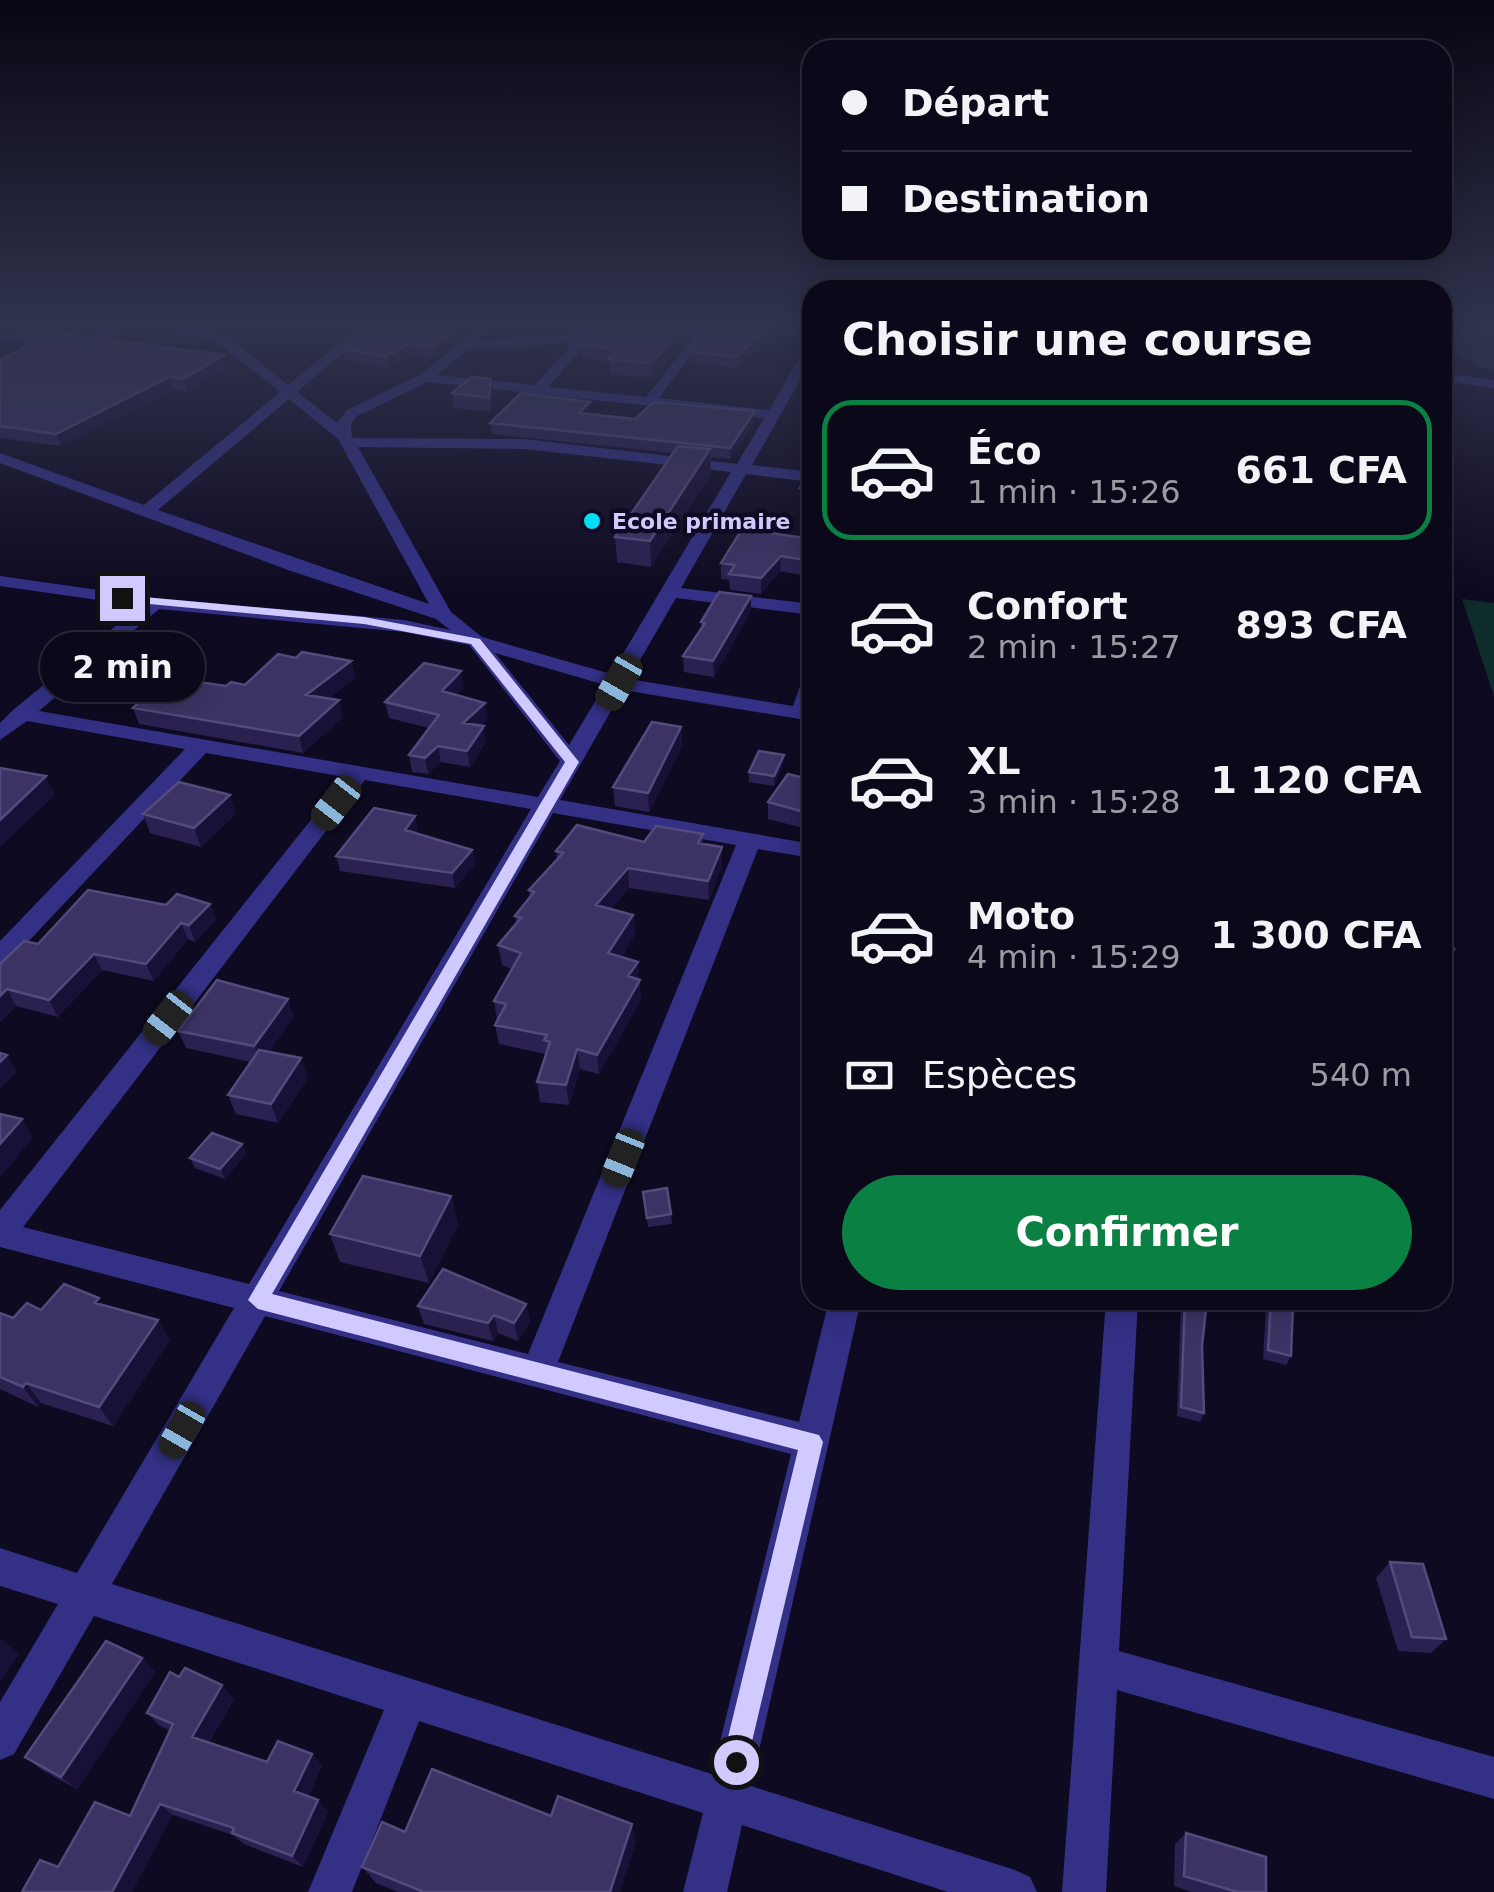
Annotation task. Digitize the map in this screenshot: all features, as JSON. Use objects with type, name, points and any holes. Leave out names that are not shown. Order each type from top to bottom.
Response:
[{"type":"street","points":[[146,511],[264,413]]},
{"type":"street","points":[[313,413],[345,439],[431,586],[443,615]]},
{"type":"street","points":[[345,439],[344,424],[352,413]]},
{"type":"street","points":[[0,1740],[776,414],[769,413]]},
{"type":"street","points":[[345,439],[525,444],[802,476]]},
{"type":"street","points":[[0,458],[294,566],[443,615],[475,642],[572,762]]},
{"type":"street","points":[[0,580],[155,603],[364,621],[475,642],[619,682],[802,713]]},
{"type":"street","points":[[672,592],[802,609]]},
{"type":"street","points":[[0,734],[155,603]]},
{"type":"street","points":[[20,714],[802,849]]},
{"type":"street","points":[[0,956],[201,745]]},
{"type":"street","points":[[360,772],[0,1234],[811,1442]]},
{"type":"street","points":[[538,1371],[750,840]]},
{"type":"street","points":[[706,1892],[843,1310]]},
{"type":"street","points":[[1084,1892],[1121,1310]]},
{"type":"street","points":[[0,1566],[1014,1892]]},
{"type":"street","points":[[1099,1665],[1494,1778]]},
{"type":"street","points":[[330,1892],[409,1697]]},
{"type":"green space","points":[[1462,599],[1494,603],[1494,696]]},
{"type":"building","points":[[0,413],[97,413],[56,434],[0,426]]},
{"type":"building","points":[[500,413],[582,413],[635,419],[641,413],[753,413],[730,448],[490,423]]},
{"type":"building","points":[[678,446],[710,449],[650,541],[615,537]]},
{"type":"building","points":[[742,529],[802,538],[802,559],[781,556],[761,578],[729,574],[735,565],[721,563]]},
{"type":"building","points":[[719,592],[751,596],[713,661],[683,656],[705,623],[701,622]]},
{"type":"building","points":[[130,632],[179,643],[151,666],[100,655]]},
{"type":"building","points":[[302,652],[351,661],[306,695],[339,700],[299,736],[133,708],[165,677],[245,685],[278,654],[296,658]]},
{"type":"building","points":[[424,663],[461,671],[442,691],[485,703],[463,723],[484,726],[467,751],[438,746],[425,758],[409,755],[439,715],[385,702]]},
{"type":"building","points":[[652,722],[681,727],[648,793],[613,787]]},
{"type":"building","points":[[759,751],[784,755],[774,776],[749,772]]},
{"type":"building","points":[[0,768],[46,776],[0,820]]},
{"type":"building","points":[[788,774],[802,778],[802,811],[768,802]]},
{"type":"building","points":[[179,782],[230,795],[194,828],[143,814]]},
{"type":"building","points":[[374,808],[415,816],[405,830],[472,850],[452,873],[336,856]]},
{"type":"building","points":[[577,825],[644,842],[656,826],[703,834],[698,843],[722,847],[708,881],[628,868],[596,905],[633,915],[608,953],[638,962],[628,976],[640,980],[597,1055],[577,1049],[566,1085],[537,1082],[550,1042],[544,1040],[547,1035],[495,1025],[506,1004],[494,1001],[521,953],[498,945],[521,918],[515,916],[534,892],[529,890],[563,853],[556,851]]},
{"type":"building","points":[[88,890],[166,905],[177,894],[210,904],[189,925],[181,923],[146,964],[94,954],[49,1000],[7,989],[0,996],[0,964],[24,941],[38,944]]},
{"type":"building","points":[[217,980],[288,999],[254,1046],[178,1031]]},
{"type":"building","points":[[259,1050],[301,1058],[271,1104],[228,1095]]},
{"type":"building","points":[[0,1114],[22,1119],[0,1144]]},
{"type":"building","points":[[212,1133],[242,1144],[220,1169],[190,1158]]},
{"type":"building","points":[[363,1176],[451,1196],[420,1256],[330,1234]]},
{"type":"building","points":[[667,1188],[671,1214],[647,1218],[643,1192]]},
{"type":"building","points":[[443,1269],[526,1304],[514,1323],[494,1315],[488,1323],[418,1306]]},
{"type":"building","points":[[64,1284],[99,1298],[95,1303],[158,1320],[99,1407],[0,1377],[0,1313],[13,1318],[27,1303],[41,1310]]},
{"type":"building","points":[[1185,1310],[1206,1310],[1202,1346],[1204,1413],[1181,1407]]},
{"type":"building","points":[[1270,1310],[1293,1310],[1291,1356],[1268,1350]]},
{"type":"building","points":[[1390,1562],[1423,1564],[1446,1639],[1412,1637]]},
{"type":"building","points":[[106,1641],[142,1658],[61,1777],[25,1757]]},
{"type":"building","points":[[185,1668],[222,1685],[192,1737],[267,1762],[278,1741],[312,1754],[294,1791],[318,1800],[292,1856],[232,1833],[234,1828],[160,1804],[112,1892],[22,1892],[40,1860],[58,1867],[95,1802],[130,1816],[173,1724],[147,1713],[170,1672],[179,1677]]},
{"type":"building","points":[[432,1769],[551,1816],[558,1796],[632,1824],[610,1892],[424,1892],[362,1867],[382,1822],[405,1832]]},
{"type":"building","points":[[1186,1833],[1266,1857],[1266,1892],[1237,1892],[1184,1876]]},
{"type":"place","name":"Ecole primaire","points":[[592,521]]},
{"type":"route","points":[[122,598],[364,621],[475,642],[572,762],[258,1300],[811,1442],[736,1762]]}]
